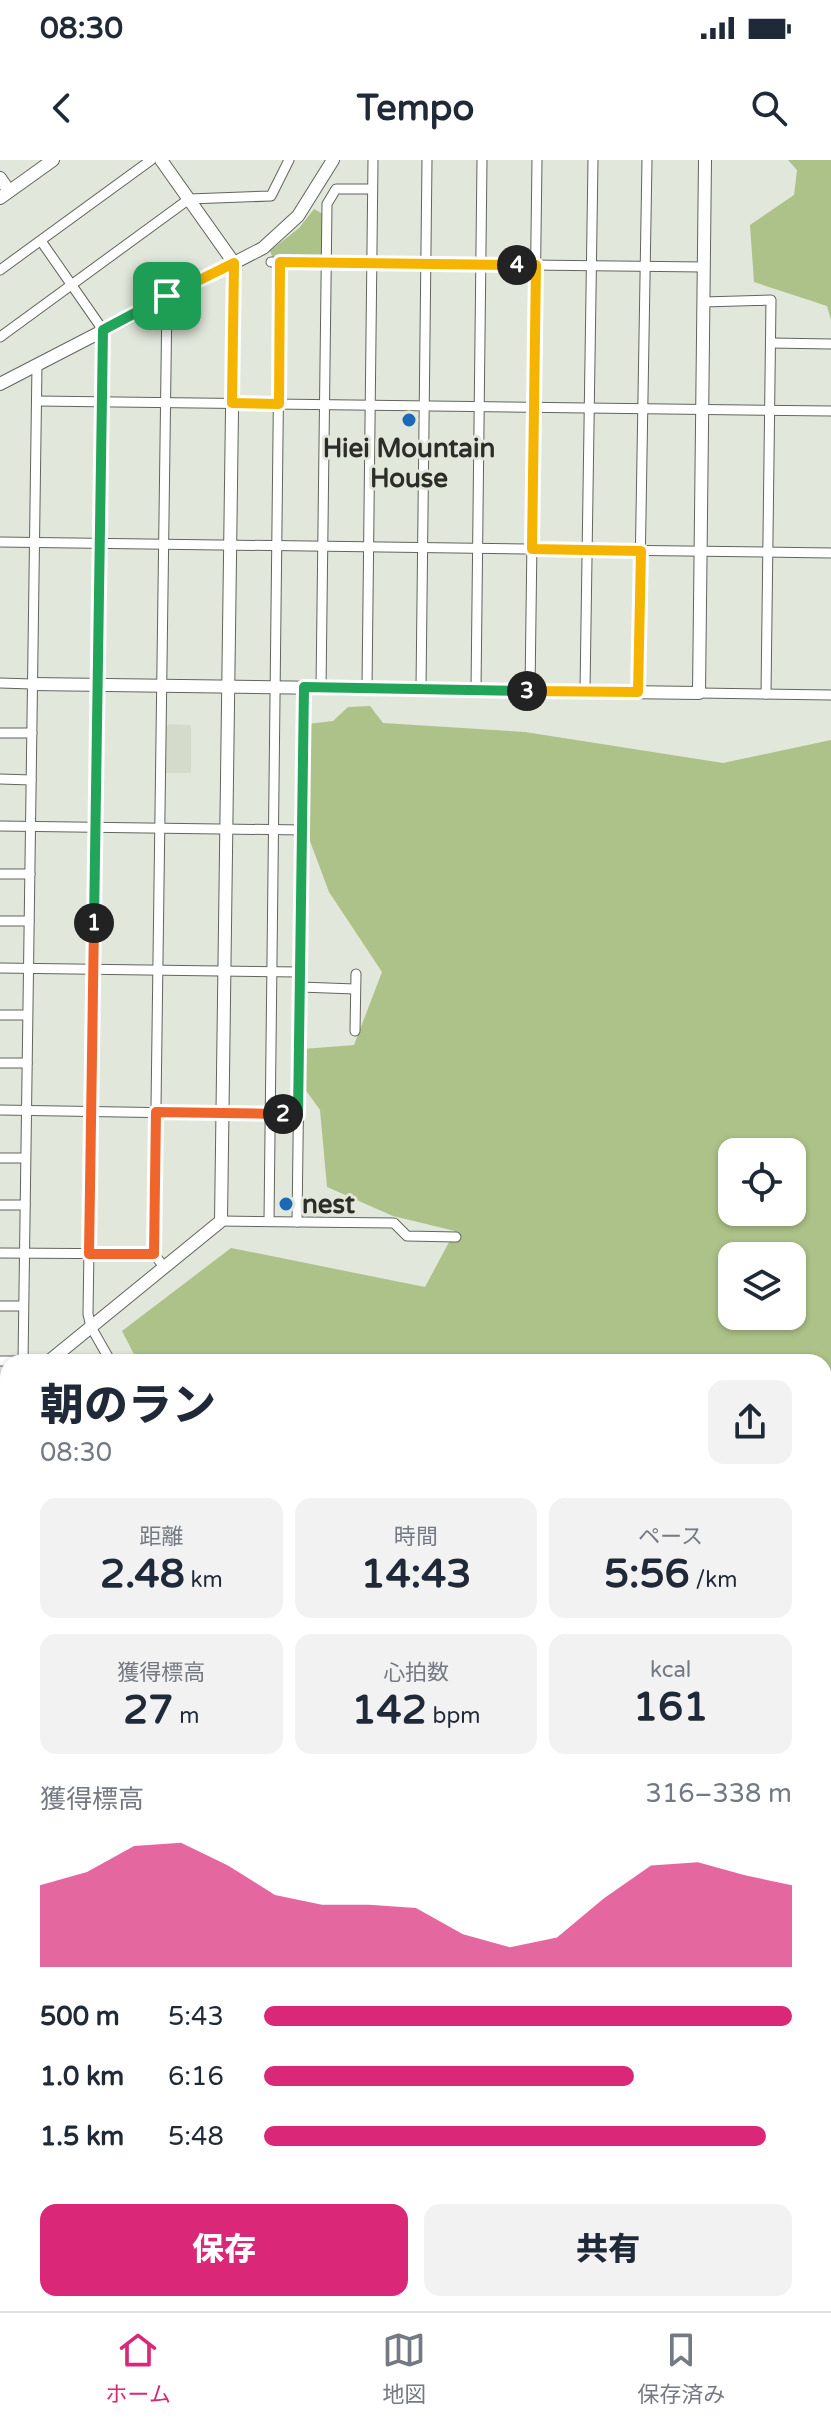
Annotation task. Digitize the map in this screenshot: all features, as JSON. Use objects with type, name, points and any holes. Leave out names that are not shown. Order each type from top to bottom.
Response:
[{"type":"street","points":[[0,178],[5,194],[53,160]]},
{"type":"street","points":[[0,270],[151,160]]},
{"type":"street","points":[[161,160],[234,263],[221,1221]]},
{"type":"street","points":[[0,337],[189,199],[271,196],[289,160]]},
{"type":"street","points":[[0,384],[263,248],[287,228],[314,193],[333,160]]},
{"type":"street","points":[[367,688],[373,160]]},
{"type":"street","points":[[421,689],[427,160]]},
{"type":"street","points":[[476,690],[482,160]]},
{"type":"street","points":[[530,691],[537,160]]},
{"type":"street","points":[[585,691],[593,160]]},
{"type":"street","points":[[638,692],[647,160]]},
{"type":"street","points":[[699,693],[705,160]]},
{"type":"street","points":[[321,688],[327,204],[336,189],[372,189]]},
{"type":"street","points":[[41,241],[103,330],[88,1314],[91,1327],[106,1354]]},
{"type":"street","points":[[269,1221],[279,404],[276,262],[703,267]]},
{"type":"street","points":[[164,1267],[154,1254],[167,296]]},
{"type":"street","points":[[703,302],[771,300],[766,694]]},
{"type":"street","points":[[771,343],[831,344]]},
{"type":"street","points":[[23,1354],[37,364]]},
{"type":"street","points":[[37,401],[831,411]]},
{"type":"street","points":[[0,542],[831,553]]},
{"type":"street","points":[[0,683],[831,695]]},
{"type":"street","points":[[297,1222],[304,687]]},
{"type":"street","points":[[0,733],[32,733]]},
{"type":"street","points":[[0,779],[31,780]]},
{"type":"street","points":[[0,826],[302,830]]},
{"type":"street","points":[[0,874],[30,874]]},
{"type":"street","points":[[0,921],[29,921]]},
{"type":"street","points":[[0,968],[300,972]]},
{"type":"street","points":[[355,1031],[356,974]]},
{"type":"street","points":[[300,987],[355,989]]},
{"type":"street","points":[[0,1015],[27,1015]]},
{"type":"street","points":[[0,1063],[27,1063]]},
{"type":"street","points":[[0,1110],[298,1115]]},
{"type":"street","points":[[0,1158],[25,1158]]},
{"type":"street","points":[[0,1205],[25,1205]]},
{"type":"street","points":[[58,1354],[221,1221],[394,1223],[407,1236],[456,1237]]},
{"type":"street","points":[[0,1253],[154,1254]]},
{"type":"street","points":[[0,1306],[23,1306]]},
{"type":"shaded area","points":[[168,724],[191,725],[191,773],[164,773]]},
{"type":"green space","points":[[788,160],[831,160],[831,320],[827,306],[754,282],[750,225],[794,195],[797,170]]},
{"type":"green space","points":[[314,209],[323,214],[322,258],[273,258],[270,251],[299,228]]},
{"type":"green space","points":[[370,706],[383,723],[525,732],[723,763],[831,740],[831,1354],[134,1354],[122,1331],[231,1248],[425,1287],[455,1231],[393,1216],[327,1187],[320,1110],[302,1085],[303,1049],[354,1045],[382,972],[329,892],[307,833],[307,724],[333,721],[348,707]]},
{"type":"place","name":"Hiei Mountain House","points":[[409,420]]},
{"type":"place","name":"nest","points":[[286,1204]]},
{"type":"route","points":[[280,262],[536,265],[532,549],[641,551],[638,692],[304,687],[298,1115],[156,1112],[154,1254],[89,1254],[103,330],[167,296],[234,263],[232,403],[279,404],[280,262]]}]
